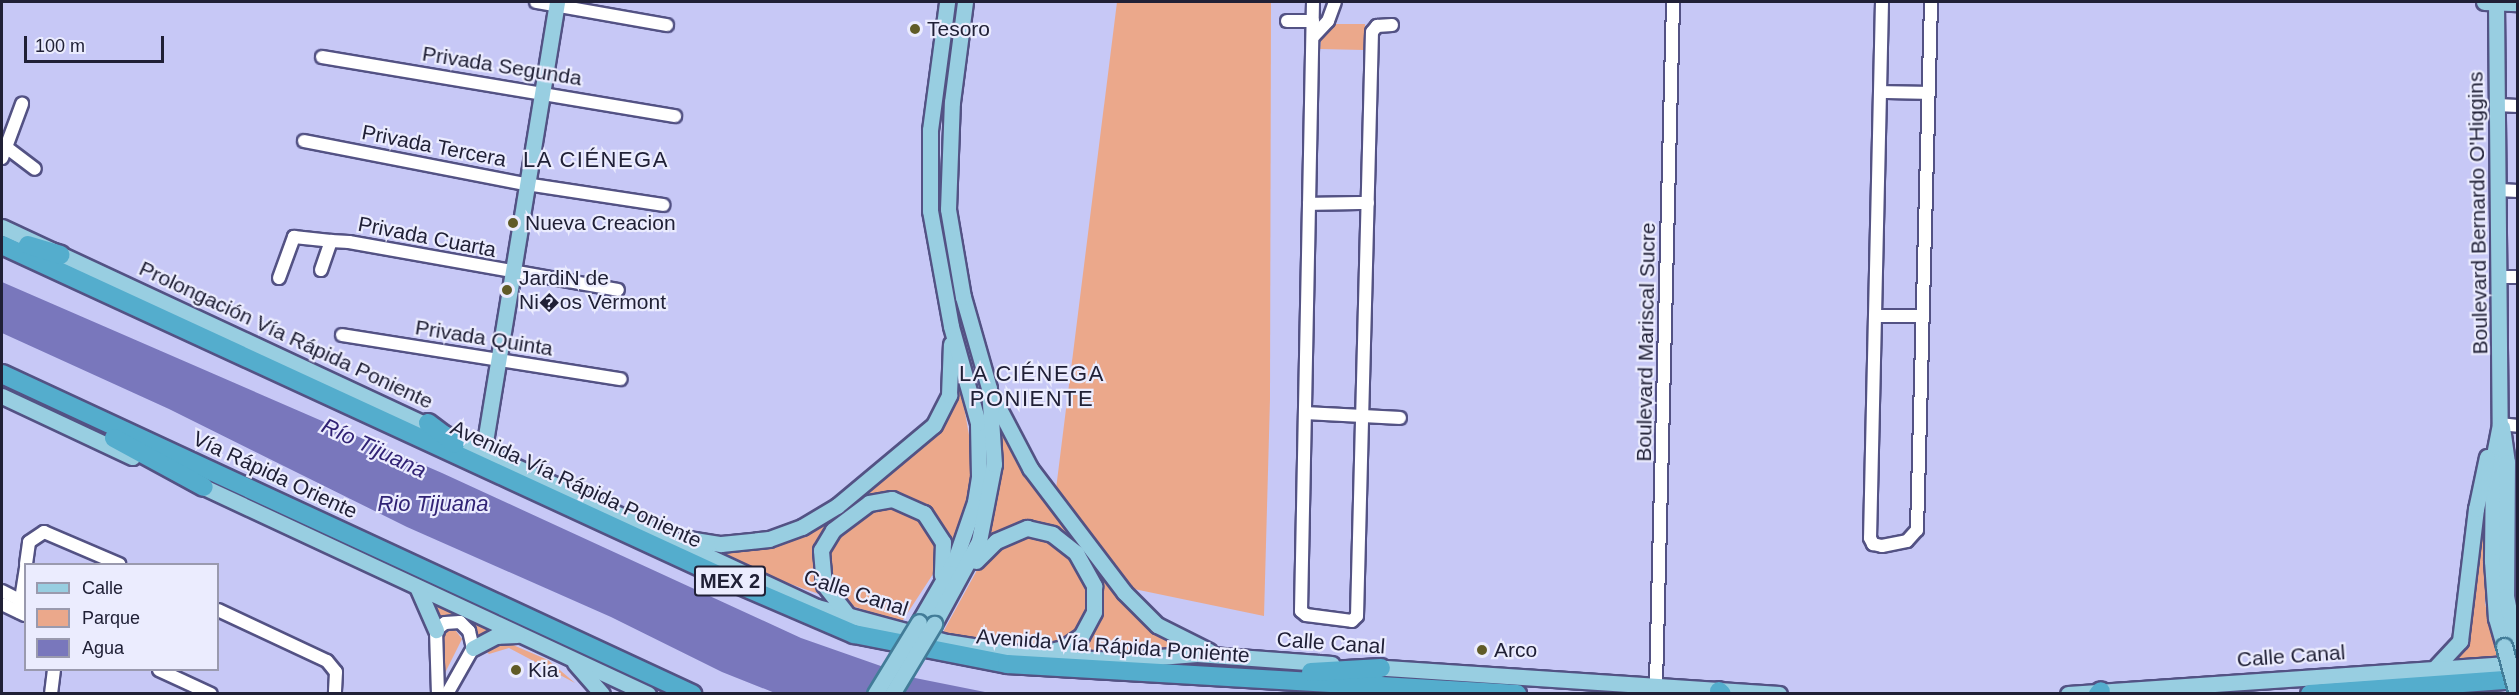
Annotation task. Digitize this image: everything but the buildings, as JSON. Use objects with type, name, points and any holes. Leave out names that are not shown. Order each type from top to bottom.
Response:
[{"type":"highway","points":[[2,234],[60,255]]},
{"type":"highway","name":"Avenida Vía Rápida Poniente","points":[[2,244],[532,487],[733,582],[854,634],[960,658],[1007,664],[1517,693]]},
{"type":"highway","name":"Vía Rápida Oriente","points":[[2,374],[692,693]]},
{"type":"highway","points":[[78,409],[104,433],[204,487]]},
{"type":"highway","points":[[428,423],[439,434],[503,466],[532,487]]},
{"type":"highway","points":[[1217,676],[1381,668]]},
{"type":"highway","points":[[2310,693],[2517,679]]},
{"type":"main road","points":[[2484,2],[2517,3]]},
{"type":"main road","name":"Boulevard Bernardo O'Higgins","points":[[2496,2],[2501,433],[2493,573],[2496,618],[2512,649],[2517,693]]},
{"type":"main road","points":[[938,588],[968,527],[979,476],[978,423],[951,326],[933,239],[928,170],[933,98],[945,3]]},
{"type":"main road","points":[[484,448],[540,92],[557,4]]},
{"type":"main road","points":[[966,4],[952,102],[949,217],[963,297],[989,388],[1030,468],[1124,592],[1157,625],[1224,656]]},
{"type":"main road","name":"Prolongación Vía Rápida Poniente","points":[[2,227],[651,527]]},
{"type":"main road","points":[[651,527],[703,542],[744,543],[787,534],[819,518],[934,424],[944,409],[952,376],[951,326]]},
{"type":"main road","points":[[960,580],[980,541],[992,490],[989,388]]},
{"type":"main road","points":[[2,396],[648,693]]},
{"type":"main road","points":[[2433,670],[2460,641],[2481,482],[2501,433],[2517,451]]},
{"type":"main road","points":[[852,618],[828,593],[820,559],[833,530],[869,503],[892,499],[905,502],[932,521],[945,551],[938,588],[927,623],[892,693]]},
{"type":"main road","name":"Calle Canal","points":[[651,527],[771,586],[852,618],[947,642],[1013,652],[1073,660],[1224,656],[1381,668],[1656,684],[1721,692],[1779,693]]},
{"type":"main road","points":[[875,693],[960,580],[996,540],[1027,528],[1065,542],[1086,566],[1096,603],[1081,636],[1050,652],[1013,652]]},
{"type":"main road","points":[[418,589],[436,630]]},
{"type":"main road","points":[[473,648],[496,636],[522,635]]},
{"type":"main road","points":[[569,656],[602,693]]},
{"type":"main road","name":"Calle Canal","points":[[2068,693],[2517,663]]},
{"type":"street","points":[[536,2],[667,25]]},
{"type":"street","points":[[1313,2],[1300,611],[1306,615],[1352,621],[1357,616],[1372,32],[1377,26],[1392,25]]},
{"type":"street","points":[[1313,37],[1328,21],[1335,2]]},
{"type":"street","name":"Boulevard Mariscal Sucre","points":[[1656,684],[1673,2]]},
{"type":"street","points":[[1882,2],[1870,538],[1874,544],[1882,546],[1907,541],[1917,530],[1931,2]]},
{"type":"street","points":[[1287,21],[1313,21]]},
{"type":"street","name":"Privada Segunda","points":[[322,57],[675,116]]},
{"type":"street","points":[[1881,92],[1927,93]]},
{"type":"street","points":[[22,104],[3,150],[35,169]]},
{"type":"street","points":[[2498,105],[2517,106]]},
{"type":"street","name":"Privada Tercera","points":[[304,141],[526,183],[663,205]]},
{"type":"street","points":[[2499,190],[2517,191]]},
{"type":"street","points":[[1309,204],[1368,203]]},
{"type":"street","points":[[279,278],[294,237],[331,241]]},
{"type":"street","name":"Privada Cuarta","points":[[321,270],[331,241],[618,290]]},
{"type":"street","points":[[2500,277],[2517,277]]},
{"type":"street","points":[[1876,316],[1922,316]]},
{"type":"street","name":"Privada Quinta","points":[[342,335],[621,379]]},
{"type":"street","points":[[1306,413],[1400,418]]},
{"type":"street","points":[[2501,433],[2517,426]]},
{"type":"street","points":[[26,563],[28,542],[44,532],[117,563]]},
{"type":"street","points":[[2,591],[23,608]]},
{"type":"street","points":[[2,604],[23,608]]},
{"type":"street","points":[[219,610],[327,661],[336,672],[335,693]]},
{"type":"street","points":[[438,693],[436,630],[449,622],[463,623],[473,648],[447,693]]},
{"type":"street","points":[[51,693],[54,671]]},
{"type":"street","points":[[163,671],[211,693]]},
{"type":"green space","points":[[1117,2],[1271,2],[1270,399],[1264,616],[1134,589],[1056,489]]},
{"type":"green space","points":[[1330,24],[1365,24],[1364,50],[1320,49],[1322,34]]},
{"type":"green space","points":[[955,357],[971,446],[970,495],[954,542],[901,623],[765,575],[714,549],[829,519],[913,453],[938,428]]},
{"type":"green space","points":[[1002,429],[1035,487],[1154,631],[1181,649],[1073,652],[942,634],[976,572],[988,535]]},
{"type":"green space","points":[[2487,479],[2485,603],[2497,657],[2448,661]]},
{"type":"green space","points":[[430,600],[489,630],[473,638],[471,629],[436,621]]},
{"type":"green space","points":[[453,627],[462,639],[443,677],[440,633]]},
{"type":"green space","points":[[496,644],[513,645],[548,660],[575,683],[509,648],[489,654],[483,649]]},
{"type":"water","name":"Rio Tijuana","points":[[2,282],[442,473],[801,638],[915,678],[990,693],[775,693],[722,672],[611,617],[407,527],[169,409],[2,333]]},
{"type":"place","name":"Tesoro","points":[[915,29]]},
{"type":"place","name":"Nueva Creacion","points":[[513,223]]},
{"type":"place","name":"JardiN de Ni�os Vermont","points":[[507,290]]},
{"type":"place","name":"Arco","points":[[1482,650]]},
{"type":"place","name":"Kia","points":[[516,670]]},
{"type":"district","name":"LA CIÉNEGA","points":[[596,160]]},
{"type":"district","name":"LA CIÉNEGA PONIENTE","points":[[1032,386]]},
{"type":"water label","name":"Río Tijuana","points":[[374,448]]}]
